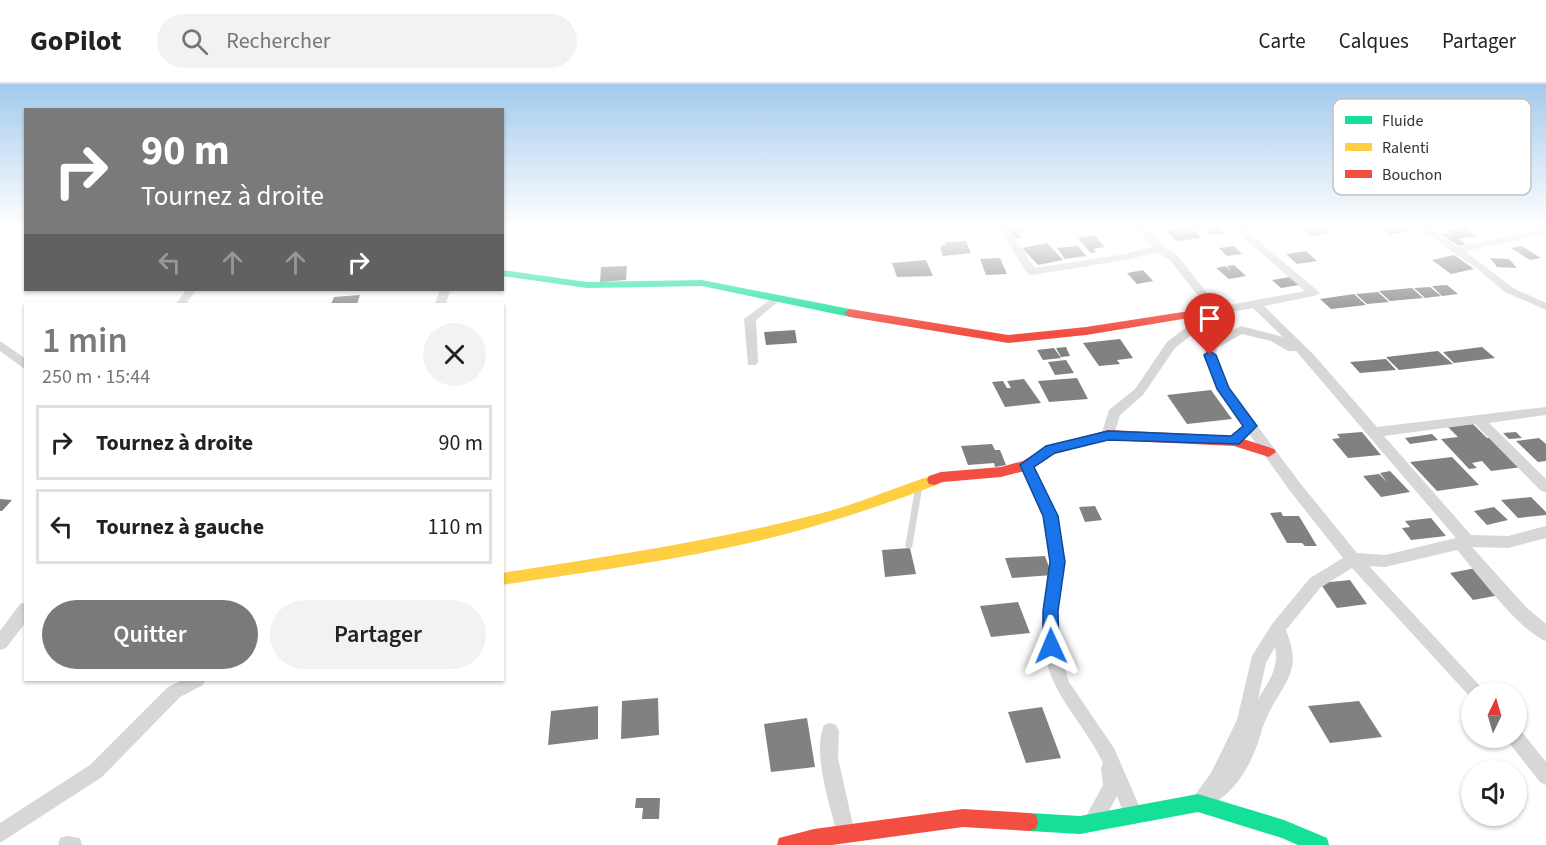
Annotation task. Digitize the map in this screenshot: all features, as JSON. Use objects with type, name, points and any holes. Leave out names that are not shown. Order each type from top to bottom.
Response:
[{"type":"street","points":[[1026,263],[1032,272],[1088,263]]},
{"type":"street","points":[[1177,263],[1215,311],[1210,355],[1223,389],[1353,559],[1466,682]]},
{"type":"street","points":[[504,273],[596,286],[702,283],[775,299],[1008,339],[1086,331],[1314,293],[1278,263]]},
{"type":"street","points":[[1475,263],[1509,290],[1546,307]]},
{"type":"street","points":[[752,362],[750,319],[775,299]]},
{"type":"street","points":[[1255,303],[1310,358],[1375,432],[1521,612],[1546,634]]},
{"type":"street","points":[[1108,435],[1114,413],[1139,392],[1170,345],[1215,311]]},
{"type":"street","points":[[1211,346],[1240,330],[1275,338],[1310,358]]},
{"type":"street","points":[[0,345],[24,364]]},
{"type":"street","points":[[1375,432],[1546,411]]},
{"type":"street","points":[[1476,418],[1546,488]]},
{"type":"street","points":[[1234,441],[1250,426]]},
{"type":"street","points":[[504,579],[663,555],[795,527],[898,495],[941,477],[1000,472],[1027,465],[1050,450],[1108,435],[1234,441],[1269,452]]},
{"type":"street","points":[[1027,465],[1051,516],[1058,562],[1050,611],[1051,646],[1059,676],[1062,685],[1108,754],[1134,814]]},
{"type":"street","points":[[1198,803],[1217,779],[1245,721],[1258,661],[1278,629],[1315,583],[1353,559],[1385,561],[1464,542],[1508,542],[1546,532]]},
{"type":"street","points":[[0,643],[24,612]]},
{"type":"street","points":[[786,845],[814,838],[963,818],[1080,825],[1198,803],[1222,786],[1242,761],[1259,714],[1283,675],[1285,650],[1278,629]]},
{"type":"street","points":[[0,834],[96,771],[174,692],[195,681]]},
{"type":"street","points":[[830,731],[829,758],[846,834]]},
{"type":"street","points":[[1524,748],[1546,776]]},
{"type":"street","points":[[1092,822],[1112,786],[1108,754]]},
{"type":"street","points":[[1198,803],[1284,829],[1320,845]]},
{"type":"street","points":[[67,845],[74,845]]},
{"type":"lane","points":[[909,545],[919,486]]},
{"type":"building","points":[[892,263],[927,263],[933,276],[897,277]]},
{"type":"building","points":[[981,263],[1002,263],[1007,274],[986,275]]},
{"type":"building","points":[[1435,263],[1465,263],[1474,269],[1451,274]]},
{"type":"building","points":[[1494,263],[1512,263],[1517,268],[1497,267]]},
{"type":"building","points":[[1234,265],[1246,276],[1229,279],[1216,268],[1225,266],[1231,271],[1227,266]]},
{"type":"building","points":[[627,266],[626,280],[600,282],[601,267]]},
{"type":"building","points":[[1143,270],[1153,281],[1137,284],[1127,273]]},
{"type":"building","points":[[1290,277],[1299,285],[1281,288],[1272,280]]},
{"type":"building","points":[[1447,285],[1458,294],[1442,296],[1432,286]]},
{"type":"building","points":[[1430,287],[1441,296],[1425,298],[1414,288]]},
{"type":"building","points":[[1412,288],[1423,298],[1390,301],[1379,291]]},
{"type":"building","points":[[1378,292],[1389,302],[1367,304],[1356,294]]},
{"type":"building","points":[[1354,294],[1366,305],[1331,309],[1320,299]]},
{"type":"building","points":[[360,295],[357,303],[331,303],[334,297]]},
{"type":"building","points":[[795,330],[797,343],[766,345],[764,332]]},
{"type":"building","points":[[1120,339],[1133,358],[1117,360],[1120,364],[1099,366],[1083,343]]},
{"type":"building","points":[[1066,347],[1070,356],[1061,357],[1056,348]]},
{"type":"building","points":[[1482,347],[1495,358],[1454,363],[1443,352]]},
{"type":"building","points":[[1054,348],[1061,358],[1043,360],[1037,350]]},
{"type":"building","points":[[1438,351],[1453,364],[1399,370],[1386,357]]},
{"type":"building","points":[[1386,359],[1396,370],[1360,373],[1350,362]]},
{"type":"building","points":[[1066,360],[1074,373],[1055,375],[1048,362]]},
{"type":"building","points":[[1077,378],[1088,399],[1049,402],[1038,381]]},
{"type":"building","points":[[1024,379],[1041,403],[1005,407],[992,382],[1003,381],[1007,388],[1011,388],[1007,381]]},
{"type":"building","points":[[1211,390],[1232,419],[1187,424],[1167,395]]},
{"type":"building","points":[[1473,424],[1487,438],[1492,437],[1522,467],[1491,471],[1482,461],[1472,463],[1477,468],[1469,469],[1441,439],[1458,437],[1448,427]]},
{"type":"building","points":[[1362,432],[1381,455],[1348,458],[1332,439],[1340,438],[1337,434]]},
{"type":"building","points":[[1516,432],[1522,438],[1509,439],[1503,433]]},
{"type":"building","points":[[1432,434],[1438,440],[1410,444],[1405,438]]},
{"type":"building","points":[[1539,438],[1546,444],[1546,461],[1538,462],[1516,441]]},
{"type":"building","points":[[992,444],[995,450],[1000,450],[1006,465],[995,467],[994,463],[968,465],[961,446]]},
{"type":"building","points":[[1452,457],[1479,485],[1437,491],[1410,462]]},
{"type":"building","points":[[1390,471],[1410,492],[1381,497],[1363,476],[1379,474],[1387,482],[1380,473]]},
{"type":"building","points":[[1531,497],[1546,512],[1546,515],[1518,518],[1501,500]]},
{"type":"building","points":[[0,499],[12,500],[2,511],[0,511]]},
{"type":"building","points":[[1095,506],[1102,520],[1085,522],[1079,507]]},
{"type":"building","points":[[1494,507],[1508,520],[1487,525],[1474,511]]},
{"type":"building","points":[[1281,512],[1283,516],[1299,516],[1317,546],[1287,543],[1270,513]]},
{"type":"building","points":[[1431,518],[1446,536],[1411,540],[1402,528],[1410,527],[1405,521]]},
{"type":"building","points":[[910,548],[916,574],[885,577],[882,550]]},
{"type":"building","points":[[1045,556],[1052,575],[1012,578],[1005,558]]},
{"type":"building","points":[[1476,568],[1500,595],[1473,600],[1450,573]]},
{"type":"building","points":[[1350,580],[1367,604],[1337,608],[1320,583]]},
{"type":"building","points":[[1018,602],[1030,633],[991,637],[980,606]]},
{"type":"building","points":[[658,698],[659,735],[621,739],[622,701]]},
{"type":"building","points":[[1359,701],[1382,737],[1330,743],[1308,706]]},
{"type":"building","points":[[598,706],[598,739],[548,745],[551,711]]},
{"type":"building","points":[[1042,707],[1061,758],[1026,763],[1008,712]]},
{"type":"building","points":[[807,718],[815,767],[771,772],[764,724]]},
{"type":"building","points":[[636,798],[660,798],[659,819],[642,819],[643,808],[635,808]]},
{"type":"traffic: fast","points":[[504,273],[587,285],[702,283],[850,313]]},
{"type":"traffic: fast","points":[[1029,822],[1080,825],[1198,803],[1284,829],[1320,845]]},
{"type":"traffic: slow","points":[[504,579],[666,553],[775,531],[882,500],[934,480]]},
{"type":"traffic: jam","points":[[850,313],[1008,339],[1086,331],[1215,311]]},
{"type":"traffic: jam","points":[[934,480],[941,477],[1001,472],[1027,465],[1050,450],[1108,435],[1234,441],[1269,452]]},
{"type":"traffic: jam","points":[[786,845],[814,838],[963,818],[1029,822]]},
{"type":"route","points":[[1051,646],[1050,611],[1058,562],[1051,516],[1027,465],[1050,450],[1108,435],[1188,437],[1234,441],[1250,426],[1223,389],[1210,355]]}]
